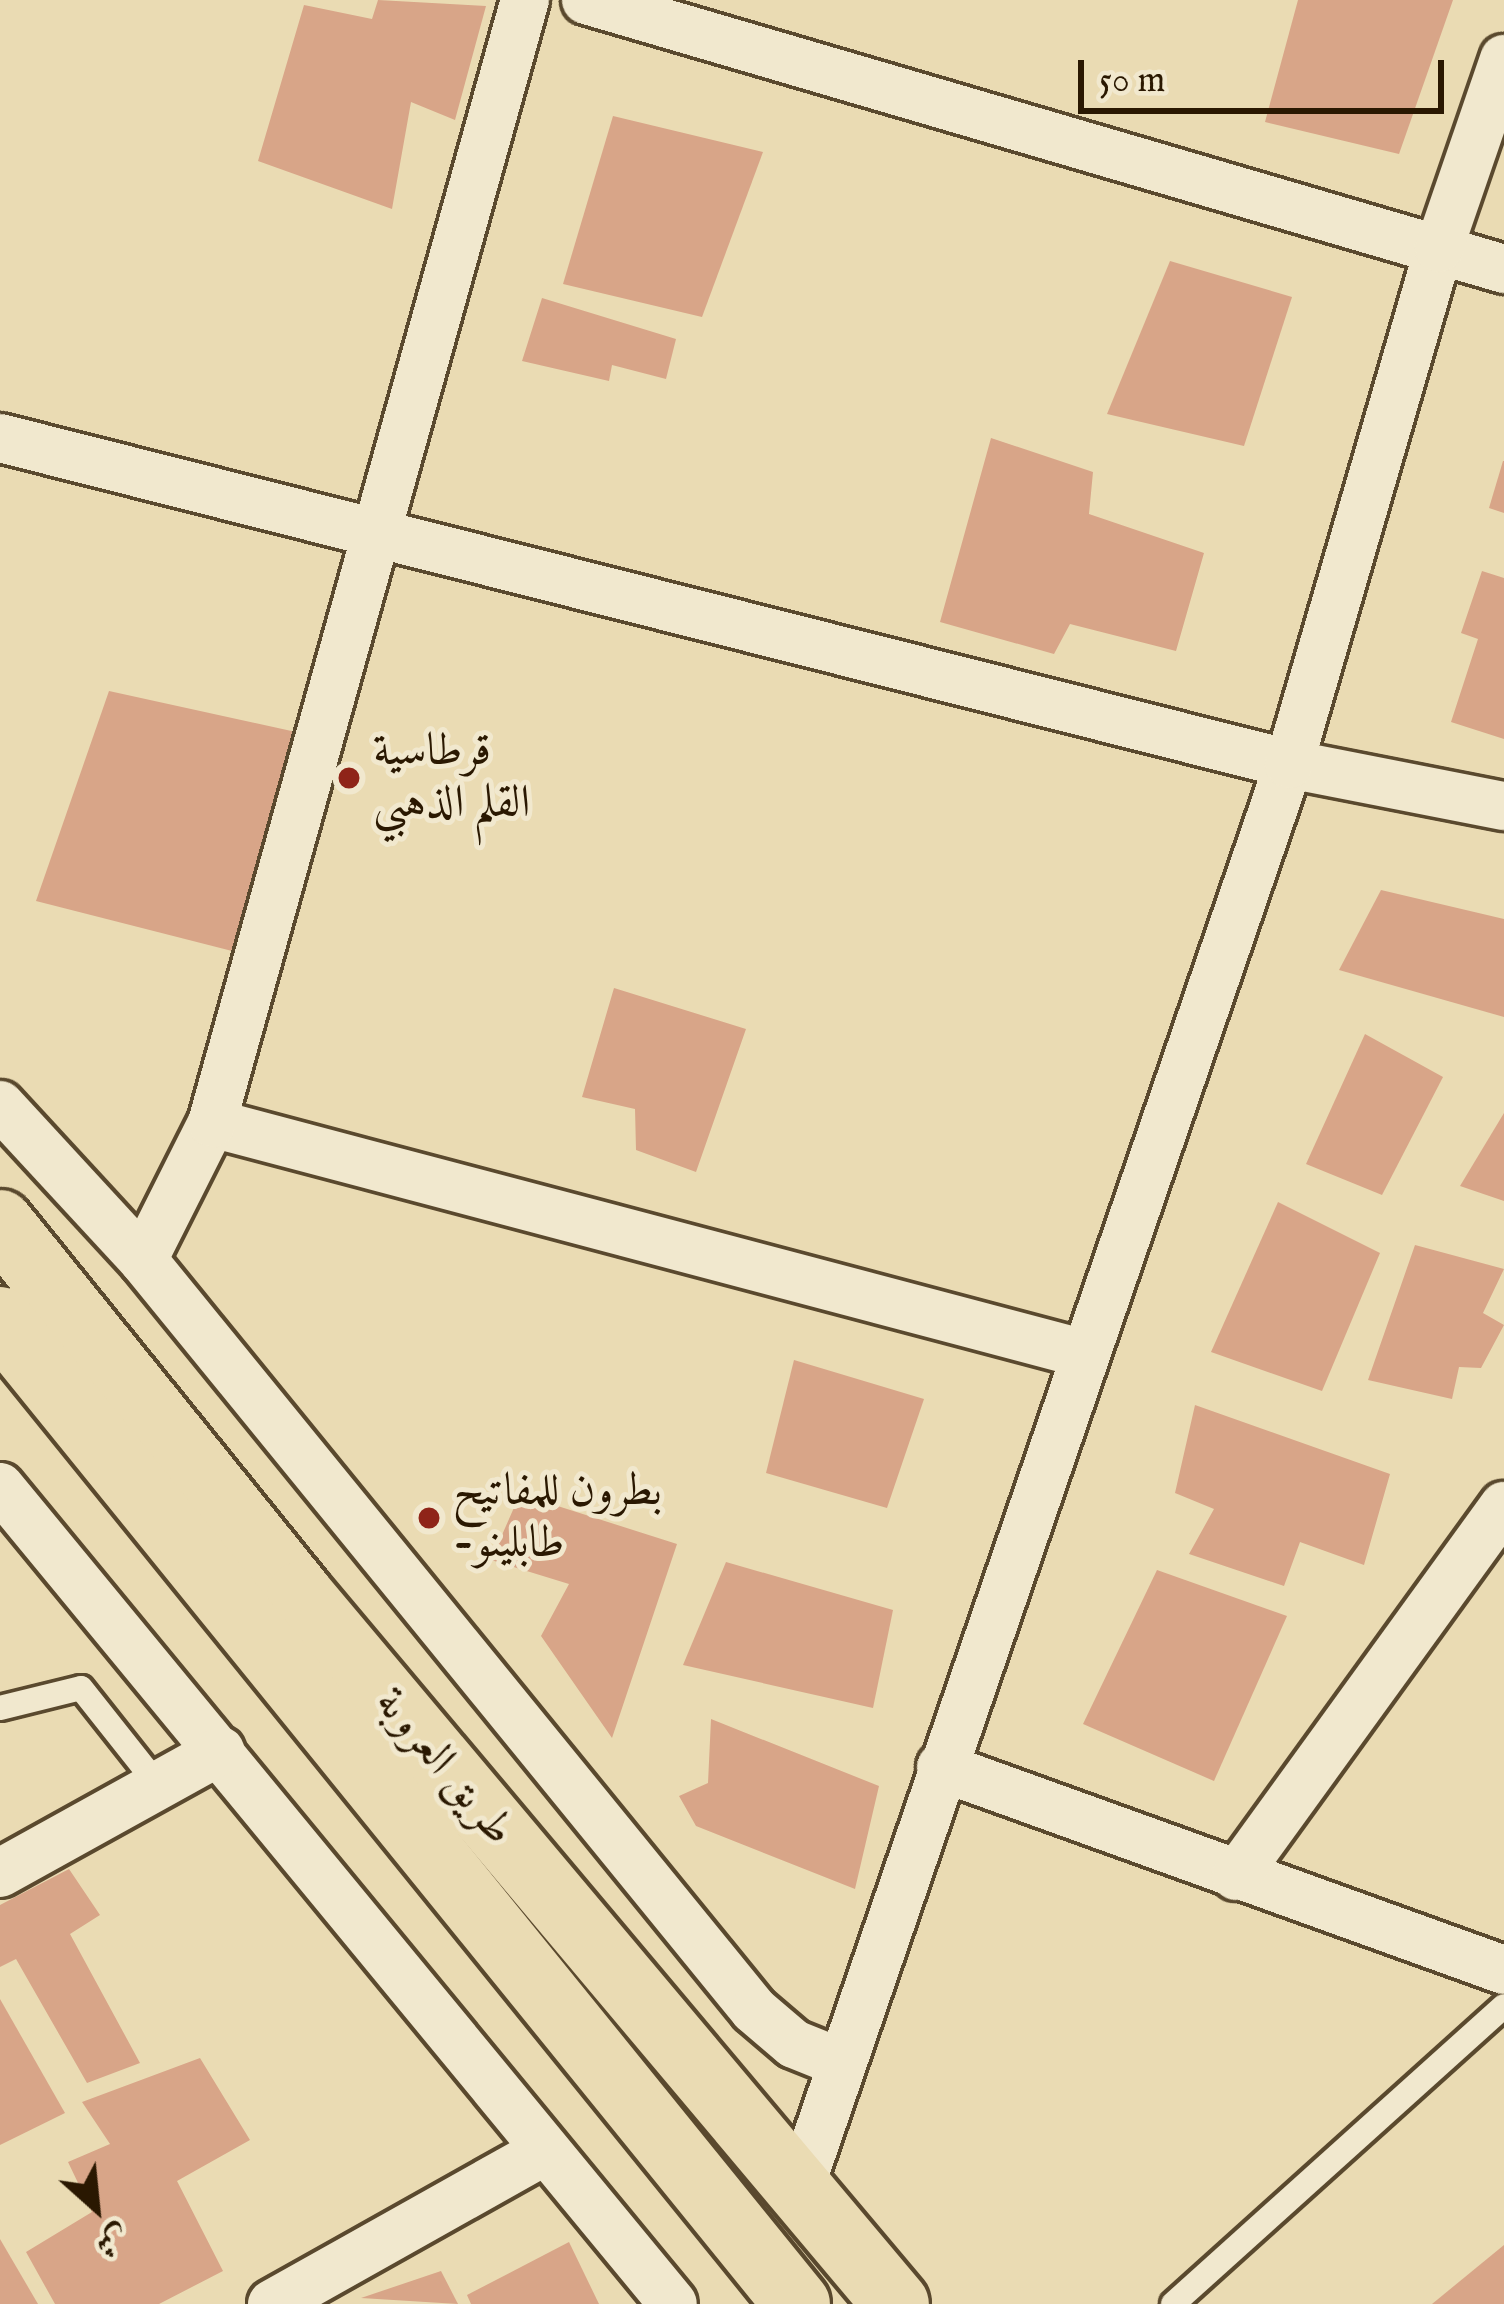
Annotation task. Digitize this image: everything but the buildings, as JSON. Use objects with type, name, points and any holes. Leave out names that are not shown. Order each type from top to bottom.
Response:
[{"type":"highway","name":"طريق العروبة","points":[[0,1223],[896,2304]]},
{"type":"highway","name":"طريق العروبة","points":[[0,1320],[797,2304]]},
{"type":"street","points":[[143,1260],[212,1123],[525,0]]},
{"type":"street","points":[[586,0],[736,20],[1504,268]]},
{"type":"street","points":[[799,2190],[1081,1353],[1289,764],[1439,248],[1504,59]]},
{"type":"street","points":[[0,438],[1289,764],[1504,806]]},
{"type":"street","points":[[0,1105],[143,1260],[754,2011],[794,2044],[841,2063]]},
{"type":"street","points":[[212,1123],[1081,1353]]},
{"type":"street","points":[[0,1487],[673,2304]]},
{"type":"street","points":[[1236,1876],[1504,1506]]},
{"type":"street","points":[[0,1873],[220,1751]]},
{"type":"street","points":[[941,1767],[1504,1970]]},
{"type":"street","points":[[272,2304],[544,2151]]},
{"type":"lane","points":[[0,1708],[81,1688],[158,1785]]},
{"type":"lane","points":[[1173,2304],[1504,2006]]},
{"type":"place","name":"قرطاسية القلم الذهبي","points":[[349,778]]},
{"type":"place","name":"بطرون للمفاتيح -طابلينو","points":[[429,1518]]}]
